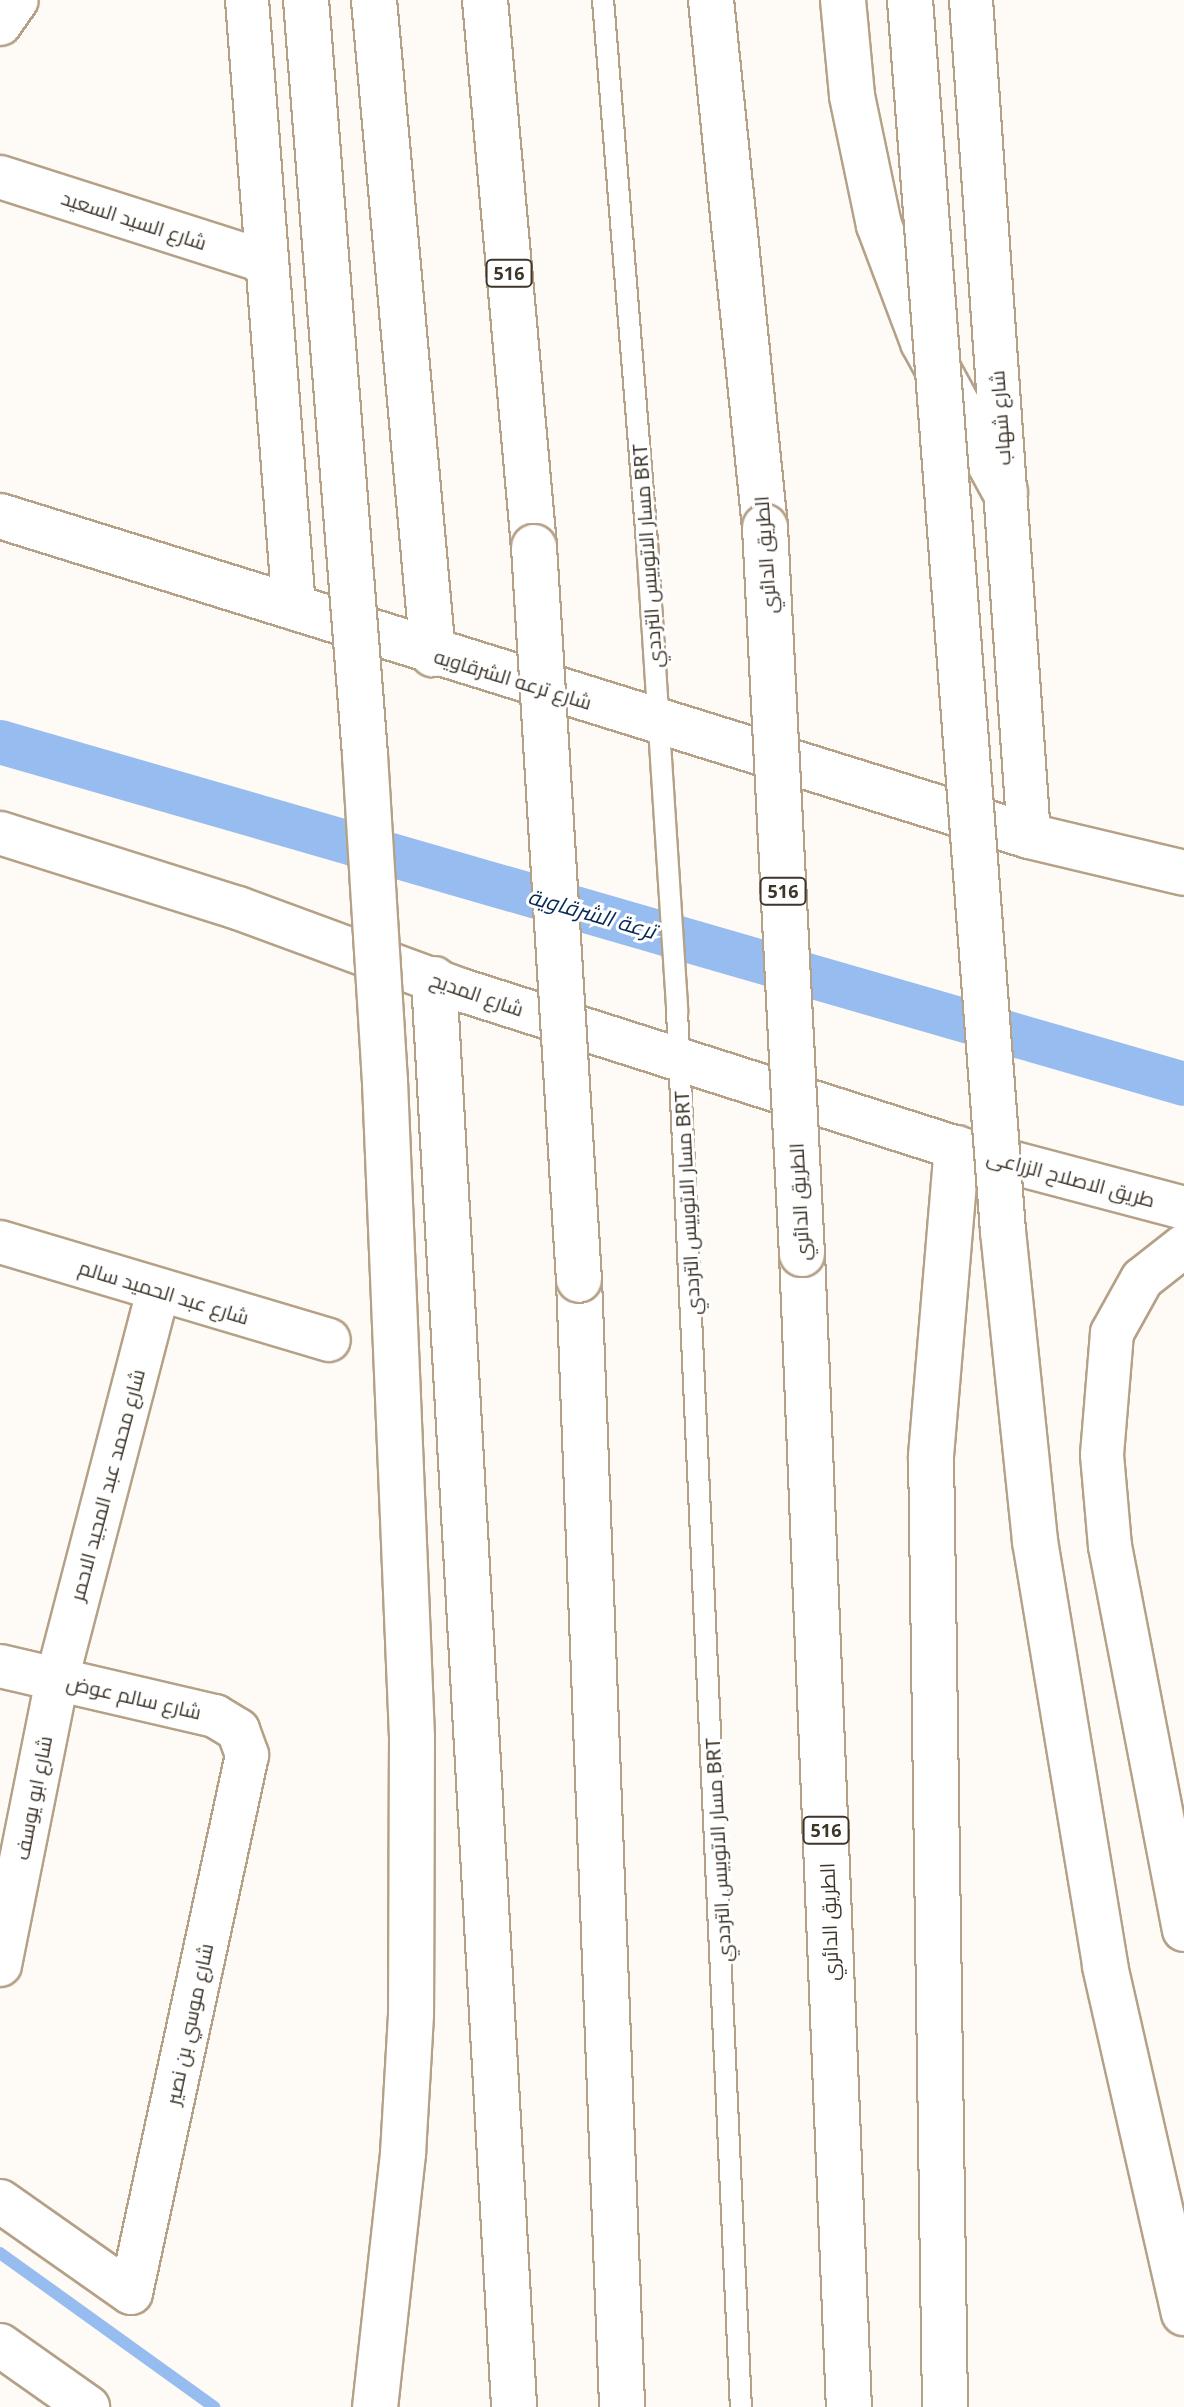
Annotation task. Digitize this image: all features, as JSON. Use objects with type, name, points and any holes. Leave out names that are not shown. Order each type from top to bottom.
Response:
[{"type":"main road","points":[[306,0],[367,786],[385,1082],[412,1722],[411,2015],[396,2231],[375,2407]]},
{"type":"main road","points":[[374,0],[433,654]]},
{"type":"main road","name":"516","points":[[485,0],[534,547],[579,1280],[622,2407]]},
{"type":"main road","name":"الطريق الدائري","points":[[711,0],[765,527],[802,1254],[849,2407]]},
{"type":"main road","points":[[843,0],[852,96],[879,225],[923,342],[1005,492]]},
{"type":"main road","points":[[910,0],[1003,1231],[1033,1526],[1105,1966],[1184,2313]]},
{"type":"main road","name":"شارع ترعه الشرقاويه","points":[[0,516],[433,654],[1029,836],[1184,873]]},
{"type":"main road","points":[[434,979],[514,2407]]},
{"type":"main road","points":[[945,2407],[931,1456],[957,1148]]},
{"type":"street","points":[[0,24],[17,0]]},
{"type":"street","points":[[247,0],[294,608]]},
{"type":"street","name":"شارع شهاب","points":[[971,0],[1029,836]]},
{"type":"street","name":"شارع السيد السعيد","points":[[0,177],[267,262]]},
{"type":"street","name":"شارع المديح","points":[[0,833],[238,908],[434,979],[957,1148]]},
{"type":"street","name":"طريق الاصلاح الزراعى","points":[[957,1148],[1184,1208]]},
{"type":"street","name":"شارع عبد الحميد سالم","points":[[0,1242],[329,1340]]},
{"type":"street","points":[[1184,1246],[1142,1279],[1112,1333],[1102,1455],[1110,1546],[1184,1930]]},
{"type":"street","name":"شارع محمد عبد المجيد الاحمر","points":[[57,1679],[158,1291]]},
{"type":"street","name":"شارع سالم عوض","points":[[0,1666],[215,1716],[238,1730],[247,1755]]},
{"type":"street","name":"شارع ابو يوسف","points":[[0,1965],[57,1679]]},
{"type":"street","name":"شارع موسي بن نصير","points":[[0,2201],[131,2293],[247,1755]]},
{"type":"street","points":[[0,2345],[88,2407]]},
{"type":"lane","name":"مسار الاتوبيس الترددي BRT","points":[[603,0],[647,542],[677,1011],[741,2407]]},
{"type":"waterway","name":"ترعة الشرقاوية","points":[[0,742],[1184,1084]]},
{"type":"waterway","points":[[0,2253],[214,2407]]}]
